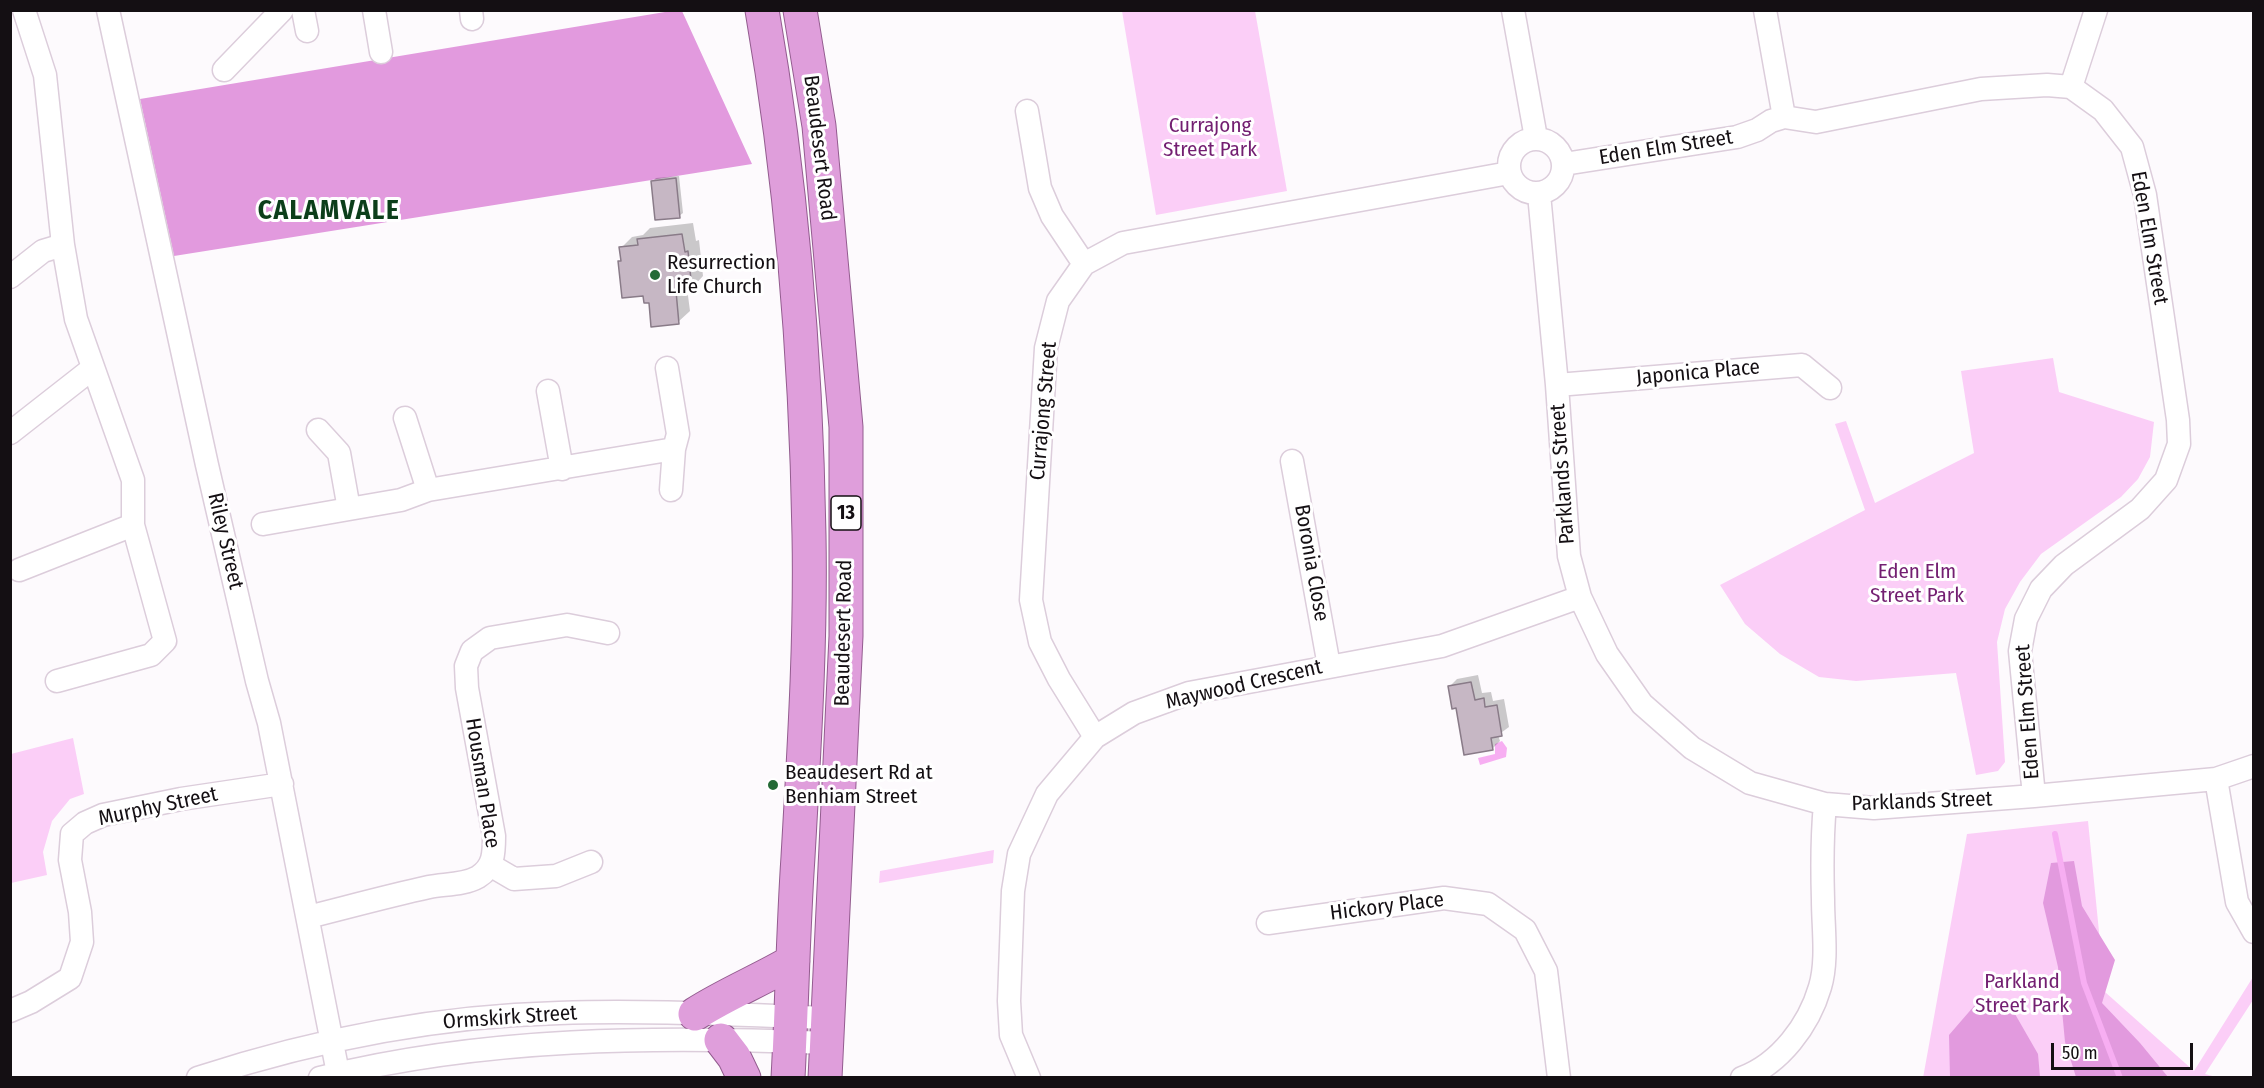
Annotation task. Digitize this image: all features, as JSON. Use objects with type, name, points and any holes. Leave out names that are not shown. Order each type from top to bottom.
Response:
[{"type":"highway","name":"Beaudesert Road","points":[[762,10],[783,150],[807,448],[809,537],[807,685],[788,1077]]},
{"type":"highway","name":"Beaudesert Road","points":[[800,10],[819,126],[846,427],[846,636],[825,1077]]},
{"type":"highway","points":[[695,1014],[726,994],[761,980],[793,961]]},
{"type":"highway","points":[[721,1040],[734,1057],[744,1077]]},
{"type":"street","points":[[24,10],[45,75],[63,245],[76,319],[133,480],[133,525],[165,640],[151,655],[57,681]]},
{"type":"street","name":"Riley Street","points":[[108,10],[207,465],[282,784],[331,1042],[329,1075]]},
{"type":"street","points":[[374,10],[381,52]]},
{"type":"street","points":[[1513,10],[1536,138]]},
{"type":"street","points":[[1765,10],[1784,117],[1816,122],[1981,89],[2047,85],[2071,87],[2096,10]]},
{"type":"street","points":[[224,70],[279,12]]},
{"type":"street","name":"Eden Elm Street","points":[[2034,796],[2020,651],[2026,619],[2041,589],[2064,565],[2140,509],[2166,480],[2179,444],[2178,420],[2145,195],[2132,147],[2103,110],[2071,87]]},
{"type":"street","points":[[1027,111],[1040,188],[1052,216],[1084,264]]},
{"type":"street","name":"Eden Elm Street","points":[[1564,164],[1737,137],[1784,117]]},
{"type":"street","points":[[1536,138],[1548,141],[1557,147],[1564,164],[1562,176],[1555,186],[1539,194],[1525,192],[1517,186],[1509,173],[1508,164],[1512,152],[1523,142],[1536,138]]},
{"type":"street","name":"Currajong Street","points":[[1095,737],[1059,679],[1040,642],[1031,600],[1046,348],[1058,301],[1084,264],[1123,243],[1509,173]]},
{"type":"street","name":"Parklands Street","points":[[1539,194],[1557,385],[1569,556],[1580,597],[1607,654],[1642,704],[1692,748],[1750,783],[1825,804],[1874,808],[2034,796],[2216,778],[2253,766]]},
{"type":"street","points":[[10,277],[43,250],[63,245]]},
{"type":"street","name":"Japonica Place","points":[[1557,385],[1802,365],[1830,388]]},
{"type":"street","points":[[10,433],[93,368]]},
{"type":"street","points":[[667,368],[678,434],[674,449],[671,490]]},
{"type":"street","points":[[548,391],[562,469]]},
{"type":"street","points":[[405,418],[428,490]]},
{"type":"street","points":[[318,430],[339,453],[349,509]]},
{"type":"street","points":[[264,524],[401,500],[428,490],[674,449]]},
{"type":"street","name":"Boronia Close","points":[[1292,460],[1329,666]]},
{"type":"street","points":[[19,570],[133,525]]},
{"type":"street","name":"Maywood Crescent","points":[[1029,1077],[1011,1035],[1009,1001],[1013,891],[1019,854],[1047,794],[1095,737],[1134,713],[1189,693],[1442,646],[1580,597]]},
{"type":"street","name":"Housman Place","points":[[308,917],[430,887],[463,882],[478,877],[490,866],[494,856],[495,837],[467,688],[466,666],[472,651],[490,638],[567,625],[608,633]]},
{"type":"street","points":[[2216,778],[2237,902],[2253,932]]},
{"type":"street","name":"Murphy Street","points":[[10,1011],[31,1002],[70,978],[82,942],[80,912],[70,860],[72,834],[103,815],[282,784]]},
{"type":"street","points":[[1742,1077],[1752,1074],[1784,1051],[1808,1017],[1820,986],[1824,950],[1821,849],[1825,804]]},
{"type":"street","points":[[490,866],[514,879],[556,876],[591,862]]},
{"type":"street","name":"Hickory Place","points":[[1268,923],[1444,898],[1488,904],[1525,930],[1546,971],[1559,1077]]},
{"type":"street","name":"Ormskirk Street","points":[[198,1077],[290,1050],[389,1030],[496,1016],[570,1012],[695,1014],[790,1029],[827,1030]]},
{"type":"street","name":"Ormskirk Street","points":[[329,1075],[394,1062],[540,1045],[631,1039],[721,1040],[790,1029]]},
{"type":"green space","name":"Currajong Street Park","points":[[1122,11],[1255,11],[1287,191],[1156,215]]},
{"type":"green space","name":"Eden Elm Street Park","points":[[2053,358],[2059,392],[2154,422],[2150,457],[2138,479],[2121,497],[2041,554],[2020,582],[2005,609],[1997,642],[2005,762],[1998,771],[1976,775],[1956,673],[1856,681],[1819,677],[1780,654],[1745,624],[1720,585],[1865,510],[1835,424],[1846,421],[1875,503],[1974,453],[1961,371]]},
{"type":"green space","points":[[73,738],[84,794],[70,799],[52,821],[43,852],[47,875],[11,883],[11,754]]},
{"type":"green space","name":"Parkland Street Park","points":[[2088,821],[2105,992],[2194,1071],[2253,977],[2253,1000],[2205,1074],[2216,1077],[1923,1078],[1967,834]]},
{"type":"green space","points":[[994,850],[993,863],[879,883],[880,871]]},
{"type":"shaded area","points":[[682,11],[752,164],[174,256],[140,99]]},
{"type":"shaded area","points":[[1502,741],[1507,748],[1506,757],[1480,765],[1478,758],[1495,754],[1495,744]]},
{"type":"shaded area","points":[[2074,861],[2082,906],[2115,960],[2102,1003],[2168,1077],[2076,1077],[2065,1042],[2058,967],[2043,903],[2051,863]]},
{"type":"shaded area","points":[[1981,998],[2015,1014],[2038,1054],[2040,1077],[1950,1077],[1949,1035]]},
{"type":"building","points":[[676,178],[680,218],[655,220],[651,181]]},
{"type":"building","name":"Resurrection Life Church","points":[[682,234],[685,252],[688,251],[692,289],[676,291],[679,324],[651,327],[649,303],[644,303],[643,296],[622,298],[618,261],[621,261],[619,247],[638,245],[637,239]]},
{"type":"building","points":[[1471,682],[1475,700],[1484,698],[1485,707],[1497,705],[1502,736],[1491,738],[1493,750],[1464,755],[1456,708],[1452,709],[1448,686]]},
{"type":"waterway","points":[[2055,834],[2084,983],[2120,1078]]},
{"type":"place","name":"Resurrection Life Church","points":[[655,275]]},
{"type":"place","name":"Beaudesert Rd at Benhiam Street","points":[[773,785]]},
{"type":"district","name":"CALAMVALE","points":[[329,211]]}]
